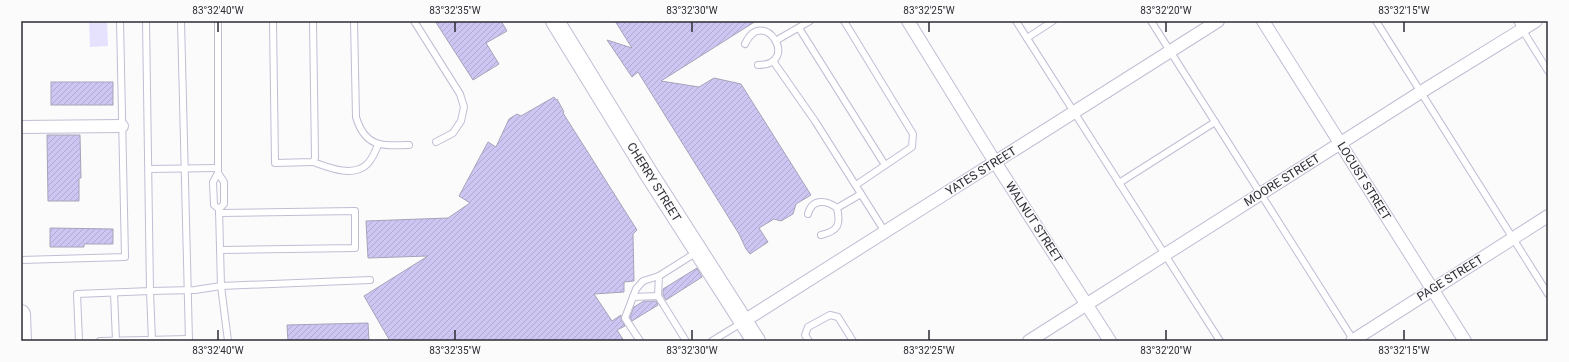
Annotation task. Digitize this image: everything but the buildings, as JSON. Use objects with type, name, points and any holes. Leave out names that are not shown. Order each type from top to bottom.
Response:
[{"type":"main road","name":"CHERRY STREET","points":[[555,21],[645,167],[756,341]]},
{"type":"main road","points":[[21,314],[22,341]]},
{"type":"street","name":"WALNUT STREET","points":[[908,21],[995,162],[1110,341]]},
{"type":"street","name":"YATES STREET","points":[[744,321],[1218,21]]},
{"type":"street","name":"LOCUST STREET","points":[[1263,21],[1465,341]]},
{"type":"street","name":"MOORE STREET","points":[[1029,341],[1421,92],[1520,25],[1536,21]]},
{"type":"street","points":[[21,127],[122,126]]},
{"type":"street","name":"PAGE STREET","points":[[1353,341],[1548,216]]},
{"type":"lane","points":[[21,260],[125,257],[120,21]]},
{"type":"lane","points":[[146,21],[152,340]]},
{"type":"lane","points":[[100,341],[189,340],[181,21]]},
{"type":"lane","points":[[218,21],[218,171],[213,182],[214,205],[220,211],[355,212],[355,248],[220,250]]},
{"type":"lane","points":[[273,21],[276,163],[313,162],[330,168],[350,171],[365,167],[373,158],[378,145]]},
{"type":"lane","points":[[313,21],[315,158],[313,162]]},
{"type":"lane","points":[[354,21],[356,117],[360,129],[369,140],[378,145],[409,145]]},
{"type":"lane","points":[[414,21],[460,94],[464,107],[461,121],[453,133],[436,142]]},
{"type":"lane","points":[[777,40],[810,21]]},
{"type":"lane","points":[[844,21],[912,134],[912,147],[856,185]]},
{"type":"lane","points":[[1016,21],[1220,341]]},
{"type":"lane","points":[[1027,38],[1053,21]]},
{"type":"lane","points":[[1151,21],[1169,52],[1261,194],[1353,341]]},
{"type":"lane","points":[[1376,21],[1548,294]]},
{"type":"lane","points":[[1520,25],[1548,70]]},
{"type":"lane","points":[[799,28],[885,165]]},
{"type":"lane","points":[[745,44],[751,35],[756,32],[768,33],[777,40],[778,51],[774,61],[769,64],[758,66]]},
{"type":"lane","points":[[774,61],[815,121],[885,232]]},
{"type":"lane","points":[[1119,182],[1215,122]]},
{"type":"lane","points":[[149,169],[218,171]]},
{"type":"lane","points":[[218,171],[224,182],[224,204],[220,211],[220,250],[221,286],[228,341]]},
{"type":"lane","points":[[837,208],[861,194]]},
{"type":"lane","points":[[808,214],[810,207],[815,203],[831,203],[837,208],[839,224],[836,230],[821,235]]},
{"type":"lane","points":[[640,341],[625,318],[636,289],[643,281],[659,276],[699,251]]},
{"type":"lane","points":[[659,276],[658,296],[686,341]]},
{"type":"lane","points":[[79,341],[77,294],[188,290],[221,286],[370,280]]},
{"type":"lane","points":[[114,293],[116,341]]},
{"type":"lane","points":[[633,297],[658,296]]},
{"type":"lane","points":[[809,341],[805,335],[808,327],[830,315],[838,317],[853,341]]},
{"type":"lane","points":[[712,341],[744,321]]},
{"type":"shaded area","points":[[89,21],[107,21],[108,46],[90,47]]}]
